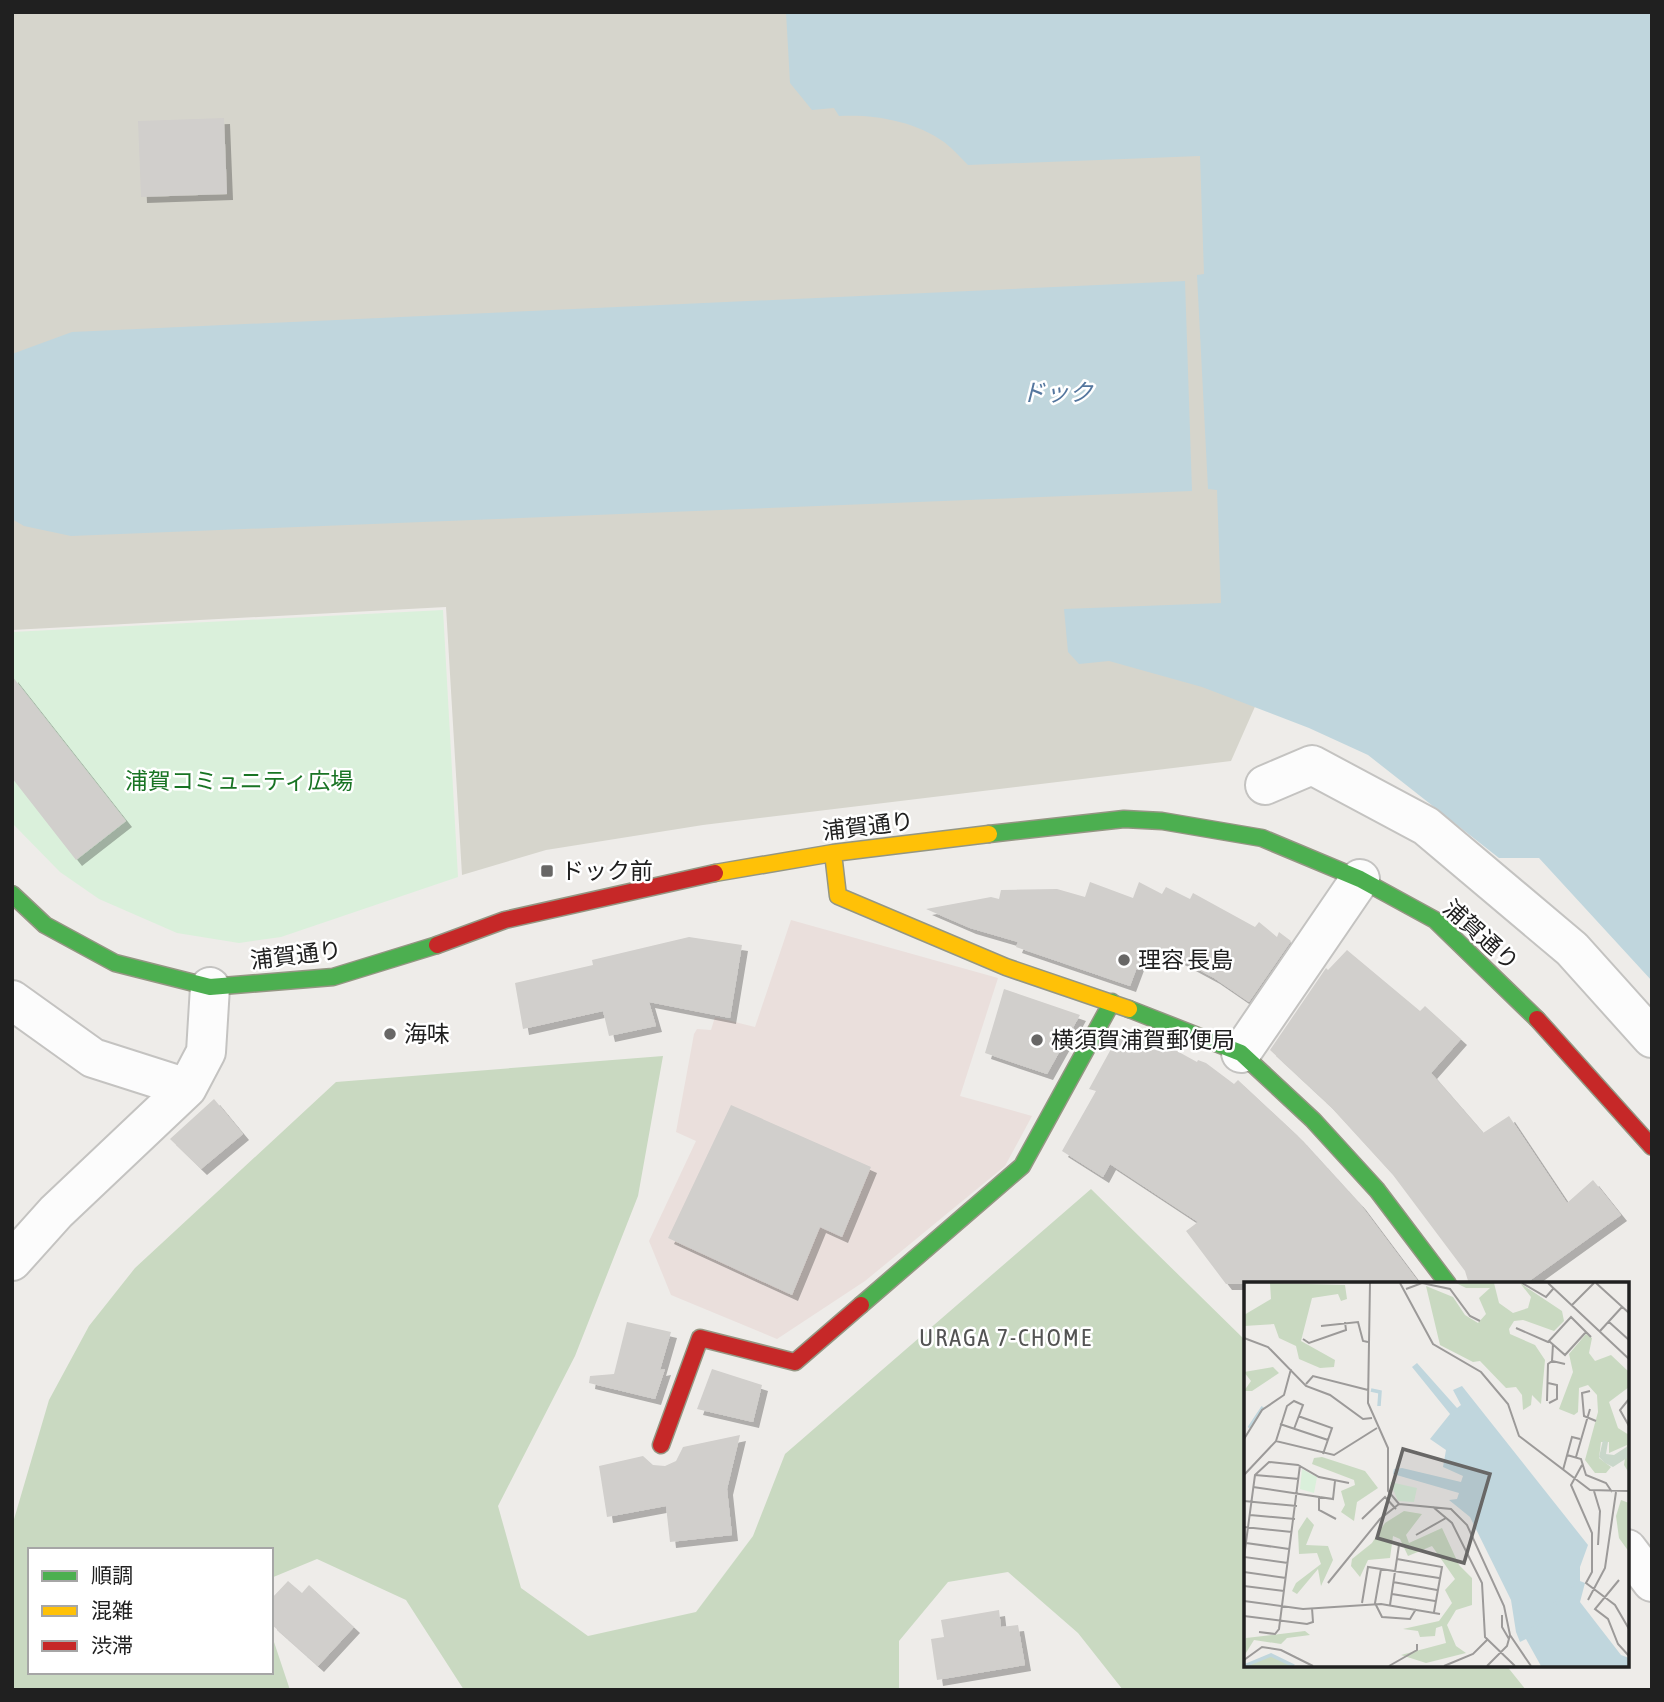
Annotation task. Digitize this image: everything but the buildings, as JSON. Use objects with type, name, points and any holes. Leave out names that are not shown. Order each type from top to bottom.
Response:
[{"type":"main road","name":"浦賀通り","points":[[12,894],[45,925],[116,963],[210,987],[333,977],[426,949],[505,920],[689,877],[833,853],[1084,822],[1124,819],[1163,821],[1262,838],[1360,879],[1435,920],[1528,1009],[1652,1147]]},
{"type":"main road","points":[[833,853],[838,896],[1006,967],[1112,1002],[1241,1053],[1313,1120],[1377,1190],[1446,1282]]},
{"type":"main road","points":[[661,1445],[700,1338],[795,1362],[1022,1166],[1112,1002]]},
{"type":"street","points":[[1265,785],[1312,765],[1426,826],[1572,949],[1652,1038]]},
{"type":"street","points":[[1241,1053],[1360,879]]},
{"type":"street","points":[[12,1261],[56,1212],[187,1088],[205,1052],[210,987]]},
{"type":"street","points":[[12,1000],[93,1058],[187,1088]]},
{"type":"street","points":[[1629,1552],[1652,1582]]},
{"type":"shaded area","points":[[12,12],[833,12],[1228,121],[1261,693],[1231,761],[703,825],[546,850],[462,875],[446,607],[12,630]]},
{"type":"shaded area","points":[[791,920],[998,978],[960,1096],[1032,1116],[1005,1166],[865,1281],[777,1339],[671,1295],[649,1241],[696,1141],[676,1132],[694,1034],[697,1029],[711,1030],[715,1017],[755,1027]]},
{"type":"green space","name":"浦賀コミュニティ広場","points":[[443,610],[458,877],[281,937],[239,943],[177,933],[99,899],[60,872],[12,823],[12,632]]},
{"type":"green space","points":[[663,1056],[638,1196],[575,1356],[498,1506],[521,1588],[588,1636],[696,1612],[753,1536],[785,1454],[1091,1189],[1244,1339],[1244,1667],[1508,1667],[1526,1690],[1123,1690],[1078,1633],[1008,1572],[948,1582],[899,1641],[899,1690],[464,1690],[406,1600],[317,1559],[273,1577],[273,1548],[28,1548],[28,1674],[273,1674],[273,1639],[290,1690],[12,1690],[12,1526],[49,1400],[89,1326],[135,1268],[336,1082]]},
{"type":"water","points":[[786,12],[1652,12],[1652,981],[1539,858],[1499,858],[1368,755],[1309,728],[1202,687],[1109,661],[1079,664],[1068,652],[1064,609],[1221,603],[1217,490],[1208,489],[1197,275],[1204,274],[1200,156],[968,165],[944,142],[907,124],[866,116],[839,116],[834,108],[812,110],[790,83]]},
{"type":"water","name":"ドック","points":[[1185,281],[1192,491],[71,536],[24,526],[12,519],[12,354],[72,332]]},
{"type":"traffic: fast","points":[[989,834],[1124,819],[1162,821],[1262,838],[1360,879],[1435,920],[1537,1019]]},
{"type":"traffic: fast","points":[[12,894],[45,925],[115,963],[210,987],[333,977],[437,945]]},
{"type":"traffic: fast","points":[[861,1305],[1022,1166],[1112,1002]]},
{"type":"traffic: fast","points":[[1129,1009],[1241,1053],[1313,1120],[1377,1190],[1446,1282]]},
{"type":"traffic: slow","points":[[715,873],[833,853],[989,834]]},
{"type":"traffic: slow","points":[[833,853],[838,896],[1006,967],[1129,1009]]},
{"type":"traffic: jam","points":[[437,945],[505,920],[715,873]]},
{"type":"traffic: jam","points":[[1537,1019],[1652,1147]]},
{"type":"traffic: jam","points":[[661,1445],[700,1338],[795,1362],[861,1305]]},
{"type":"place","name":"ドック前","points":[[547,871]]},
{"type":"place","name":"理容 長島","points":[[1124,960]]},
{"type":"place","name":"海味","points":[[390,1034]]},
{"type":"place","name":"横須賀浦賀郵便局","points":[[1037,1040]]},
{"type":"district","name":"URAGA 7-CHOME","points":[[1006,1337]]}]
